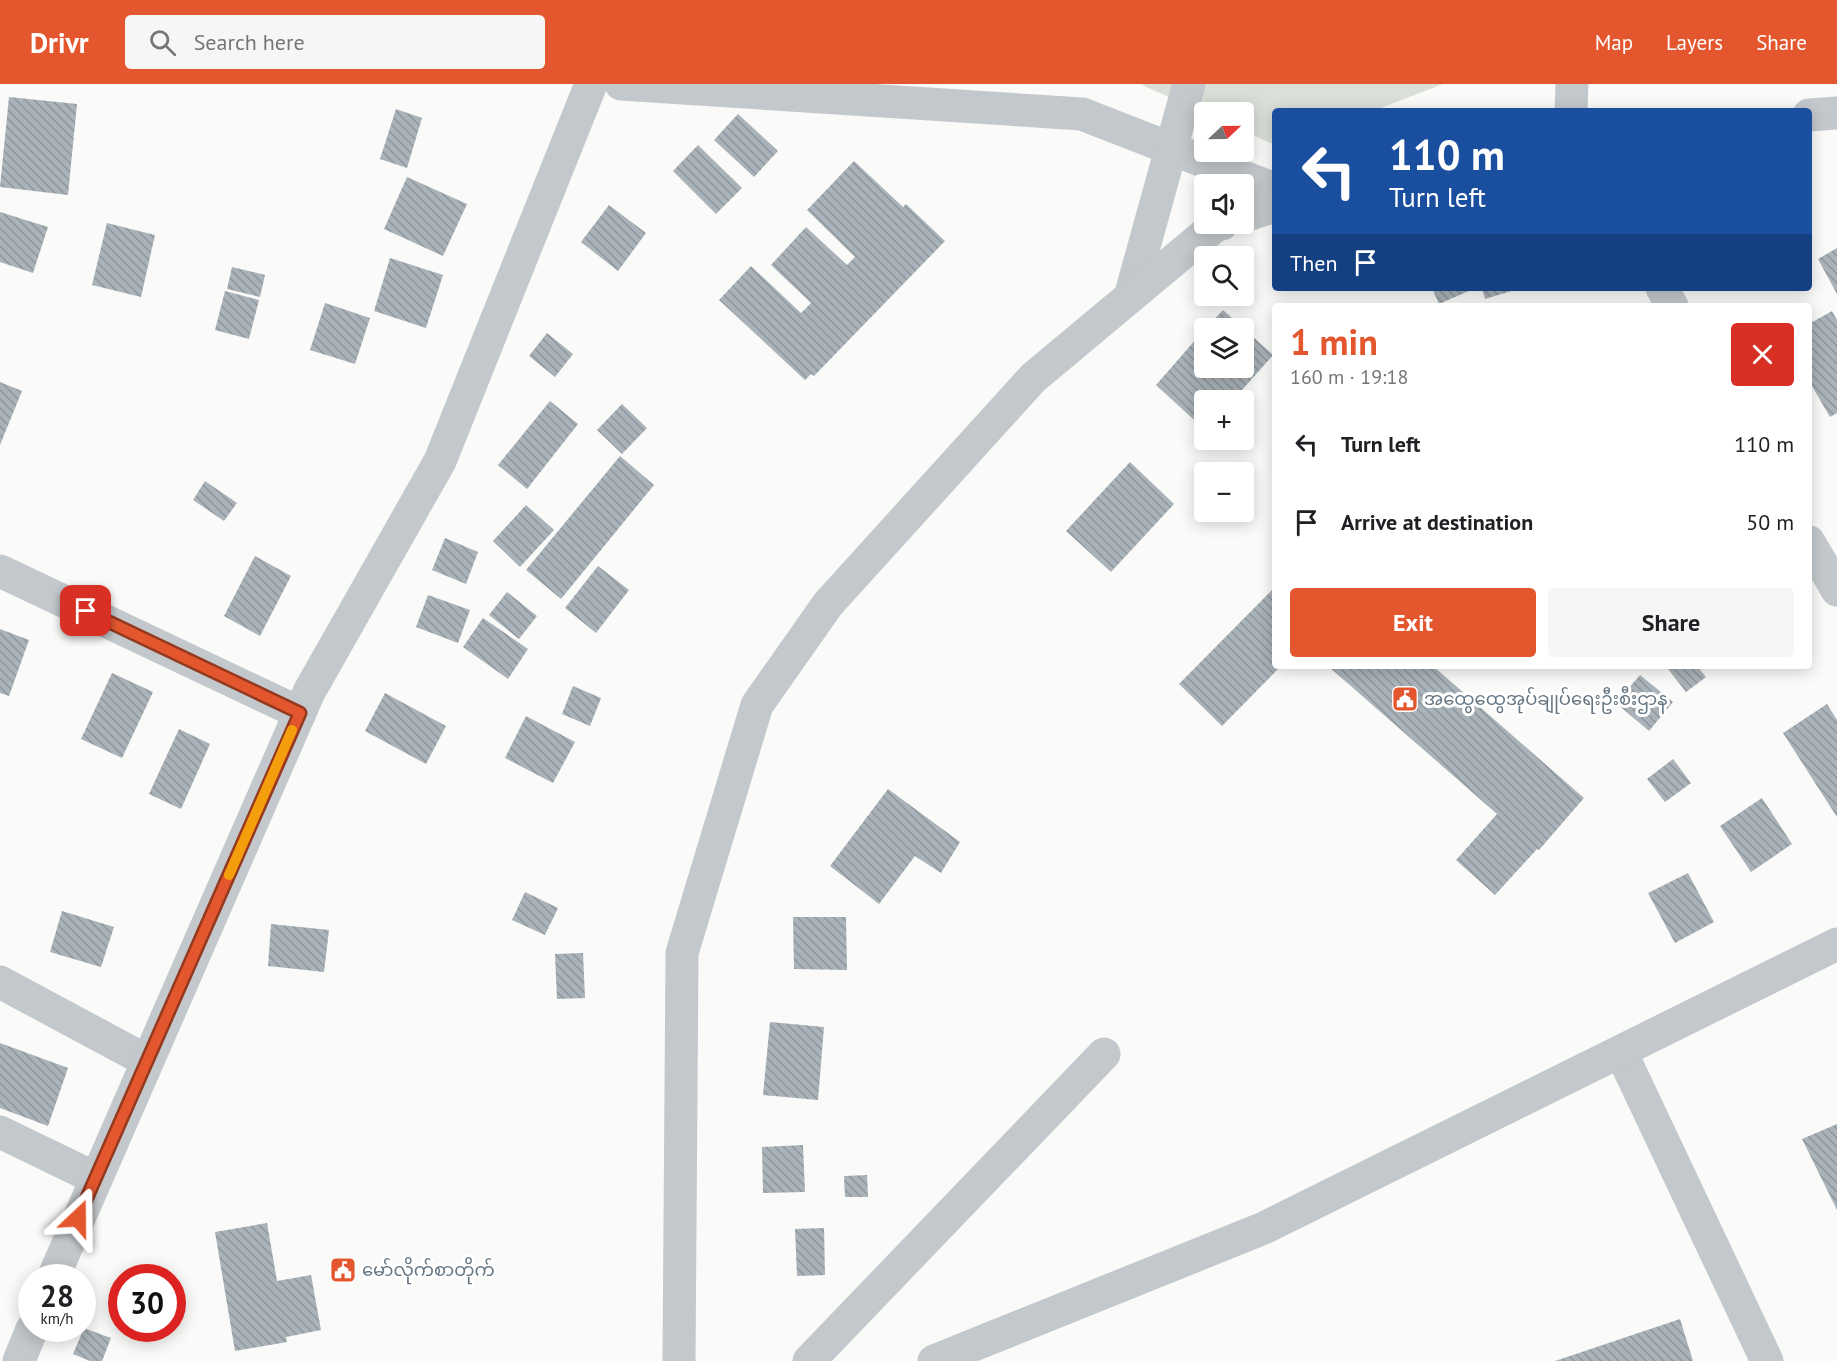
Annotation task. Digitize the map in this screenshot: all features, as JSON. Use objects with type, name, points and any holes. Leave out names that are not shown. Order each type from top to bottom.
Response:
[{"type":"street","points":[[59,1264],[309,692],[440,461],[591,84]]},
{"type":"street","points":[[621,84],[1082,114],[1272,188]]},
{"type":"street","points":[[1130,297],[1190,84]]},
{"type":"street","points":[[1571,108],[1572,84]]},
{"type":"street","points":[[1812,115],[1837,113]]},
{"type":"street","points":[[1254,213],[1272,207]]},
{"type":"street","points":[[679,1361],[682,953],[758,705],[828,604],[1032,378],[1205,234]]},
{"type":"street","points":[[1812,547],[1837,590]]},
{"type":"street","points":[[0,571],[300,713]]},
{"type":"street","points":[[934,1361],[1264,1228],[1837,944]]},
{"type":"street","points":[[0,982],[147,1061]]},
{"type":"street","points":[[1621,1052],[1767,1361]]},
{"type":"street","points":[[809,1361],[1104,1054]]},
{"type":"street","points":[[0,1132],[95,1178]]},
{"type":"street","points":[[19,1361],[27,1342]]},
{"type":"shaded area","points":[[1140,84],[1443,84],[1381,108],[1272,108],[1272,144],[1254,136],[1254,102],[1194,102],[1194,108]]},
{"type":"building","points":[[9,97],[77,104],[68,195],[0,187]]},
{"type":"building","points":[[396,109],[422,118],[407,168],[380,159]]},
{"type":"building","points":[[738,114],[778,151],[754,177],[714,140]]},
{"type":"building","points":[[698,145],[742,188],[716,214],[673,171]]},
{"type":"building","points":[[854,161],[903,207],[906,204],[945,241],[814,376],[811,374],[805,380],[719,300],[751,266],[801,313],[811,303],[771,265],[806,227],[847,265],[855,257],[807,210]]},
{"type":"building","points":[[407,177],[467,204],[443,256],[384,229]]},
{"type":"building","points":[[609,205],[646,233],[618,271],[581,242]]},
{"type":"building","points":[[0,212],[48,227],[33,273],[0,262]]},
{"type":"building","points":[[107,223],[155,235],[141,297],[92,285]]},
{"type":"building","points":[[1837,248],[1837,294],[1818,259]]},
{"type":"building","points":[[390,258],[443,275],[426,328],[374,311]]},
{"type":"building","points":[[232,267],[265,275],[260,297],[227,289]]},
{"type":"building","points":[[225,291],[259,300],[249,339],[215,330]]},
{"type":"building","points":[[1433,291],[1469,291],[1441,303],[1439,303]]},
{"type":"building","points":[[1483,291],[1511,291],[1485,299]]},
{"type":"building","points":[[325,303],[370,318],[355,364],[310,350]]},
{"type":"building","points":[[1223,310],[1232,318],[1215,318]]},
{"type":"building","points":[[1832,311],[1837,320],[1837,413],[1830,417],[1812,386],[1812,322]]},
{"type":"building","points":[[547,333],[573,354],[555,377],[529,356]]},
{"type":"building","points":[[1254,338],[1272,356],[1254,376]]},
{"type":"building","points":[[1194,341],[1194,378],[1253,378],[1242,390],[1194,390],[1194,420],[1156,385]]},
{"type":"building","points":[[0,382],[22,391],[0,445]]},
{"type":"building","points":[[550,401],[578,424],[527,489],[498,465]]},
{"type":"building","points":[[622,404],[647,428],[622,454],[597,430]]},
{"type":"building","points":[[620,456],[654,485],[561,599],[526,570]]},
{"type":"building","points":[[1130,462],[1174,504],[1111,572],[1066,531]]},
{"type":"building","points":[[205,481],[237,503],[224,521],[193,500]]},
{"type":"building","points":[[526,505],[554,530],[520,567],[493,541]]},
{"type":"building","points":[[445,538],[478,552],[466,584],[432,570]]},
{"type":"building","points":[[255,556],[291,576],[260,636],[224,616]]},
{"type":"building","points":[[598,566],[629,590],[596,633],[565,608]]},
{"type":"building","points":[[1272,590],[1272,669],[1278,669],[1222,726],[1179,684]]},
{"type":"building","points":[[507,592],[537,616],[519,639],[489,615]]},
{"type":"building","points":[[428,595],[470,610],[458,643],[416,627]]},
{"type":"building","points":[[483,618],[528,649],[508,679],[463,647]]},
{"type":"building","points":[[0,629],[29,640],[9,696],[0,693]]},
{"type":"building","points":[[1331,669],[1436,669],[1584,798],[1539,850],[1537,849],[1495,895],[1456,860],[1497,814]]},
{"type":"building","points":[[1668,669],[1699,669],[1706,677],[1686,692]]},
{"type":"building","points":[[112,673],[153,692],[122,758],[81,739]]},
{"type":"building","points":[[1640,675],[1673,702],[1649,731],[1616,703]]},
{"type":"building","points":[[573,686],[601,698],[590,726],[562,714]]},
{"type":"building","points":[[385,693],[446,726],[426,764],[365,731]]},
{"type":"building","points":[[1827,704],[1837,720],[1837,817],[1783,733]]},
{"type":"building","points":[[526,716],[575,742],[553,783],[505,758]]},
{"type":"building","points":[[179,729],[210,744],[181,809],[149,794]]},
{"type":"building","points":[[1673,759],[1691,783],[1665,802],[1647,779]]},
{"type":"building","points":[[888,789],[960,842],[941,873],[915,856],[879,904],[830,866]]},
{"type":"building","points":[[1762,798],[1792,844],[1751,872],[1720,826]]},
{"type":"building","points":[[1688,873],[1714,922],[1675,943],[1648,893]]},
{"type":"building","points":[[525,892],[558,908],[545,935],[512,920]]},
{"type":"building","points":[[62,911],[114,927],[101,967],[50,952]]},
{"type":"building","points":[[793,917],[846,917],[847,970],[794,969]]},
{"type":"building","points":[[271,924],[329,930],[324,972],[268,966]]},
{"type":"building","points":[[583,953],[585,998],[557,999],[555,954]]},
{"type":"building","points":[[770,1022],[824,1027],[818,1100],[763,1095]]},
{"type":"building","points":[[0,1043],[68,1068],[48,1126],[0,1108]]},
{"type":"building","points":[[1837,1124],[1837,1210],[1802,1139]]},
{"type":"building","points":[[803,1145],[805,1192],[763,1193],[762,1147]]},
{"type":"building","points":[[867,1175],[868,1197],[845,1197],[844,1176]]},
{"type":"building","points":[[267,1223],[277,1281],[311,1275],[321,1330],[286,1337],[287,1342],[235,1351],[215,1232]]},
{"type":"building","points":[[824,1228],[825,1275],[797,1276],[795,1229]]},
{"type":"building","points":[[1680,1319],[1693,1361],[1555,1361]]},
{"type":"building","points":[[96,1332],[108,1337],[109,1342],[102,1361],[90,1361],[73,1354],[78,1342],[96,1342]]},
{"type":"slow traffic","points":[[229,875],[292,730]]},
{"type":"place","name":"အထွေထွေအုပ်ချုပ်ရေးဦးစီးဌာန","points":[[1405,699]]},
{"type":"place","name":"မော်လိုက်စာတိုက်","points":[[343,1270]]},
{"type":"route","points":[[78,1218],[300,713],[86,611]]}]
